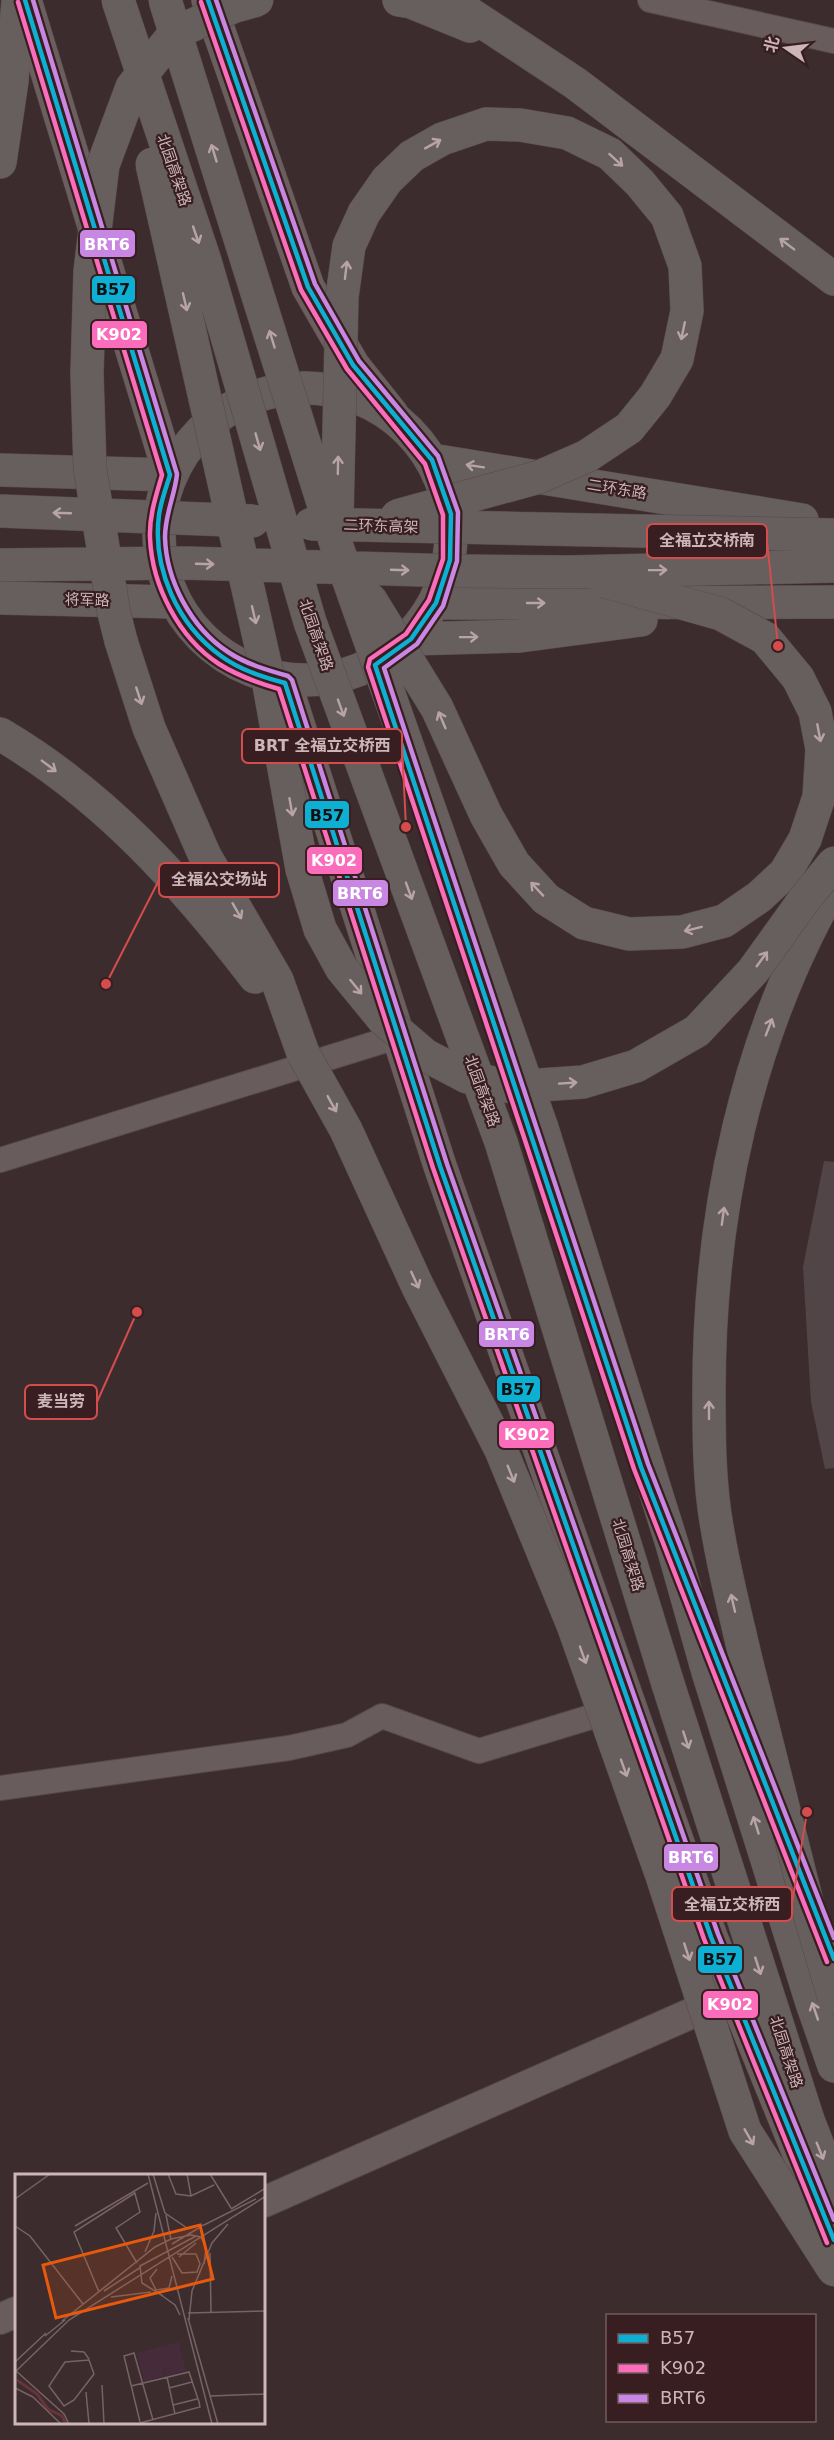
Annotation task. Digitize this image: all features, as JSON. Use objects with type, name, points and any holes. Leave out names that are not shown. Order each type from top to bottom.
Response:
[{"type":"highway","points":[[0,162],[12,81],[18,0]]},
{"type":"highway","points":[[111,0],[170,235],[263,656],[302,869],[320,929],[342,969],[383,1019],[425,1055],[467,1077],[511,1087],[583,1082],[636,1065],[697,1031],[753,971],[804,900],[834,863]]},
{"type":"highway","name":"北园高架路","points":[[118,0],[205,261],[310,622],[501,1142],[686,1740],[808,2120],[834,2187]]},
{"type":"highway","points":[[165,0],[349,535],[542,1128],[672,1544],[708,1672],[834,2066]]},
{"type":"highway","points":[[257,0],[235,6],[175,33],[132,87],[103,165],[90,271],[87,374],[90,469],[114,613],[148,728],[205,855],[277,980],[303,1053]]},
{"type":"highway","points":[[399,0],[464,22],[575,83]]},
{"type":"highway","points":[[449,0],[575,83],[834,279]]},
{"type":"highway","points":[[349,535],[539,477],[587,456],[629,428],[655,396],[677,359],[687,312],[685,266],[667,216],[640,183],[610,154],[567,133],[520,125],[486,124],[442,139],[412,156],[381,189],[364,213],[349,246],[344,287],[349,535],[437,708],[486,815],[514,864],[546,899],[585,922],[629,934],[682,932],[724,921],[759,897],[785,873],[806,839],[819,797],[822,749],[815,712],[798,678],[765,638],[721,614],[570,572]]},
{"type":"highway","points":[[295,387],[347,393],[392,414],[432,460],[451,514],[450,560],[436,603],[411,639],[375,665],[285,683],[240,668],[201,640],[173,602],[160,561],[159,517],[170,475],[200,431],[243,401],[295,387]]},
{"type":"highway","name":"二环东路","points":[[432,460],[802,519]]},
{"type":"highway","points":[[0,470],[170,475]]},
{"type":"highway","name":"二环东高架","points":[[0,511],[349,535],[834,535]]},
{"type":"highway","name":"二环东路","points":[[451,514],[593,519],[834,519]]},
{"type":"highway","points":[[0,565],[185,563],[456,572],[570,572],[834,566]]},
{"type":"highway","name":"将军路","points":[[0,598],[173,602]]},
{"type":"highway","points":[[411,639],[520,636],[770,602]]},
{"type":"highway","points":[[436,603],[834,602]]},
{"type":"highway","points":[[0,734],[27,750],[99,805],[159,861],[209,916],[262,986],[346,1130],[418,1287],[501,1450],[573,1625],[661,1873],[745,2131],[834,2270]]},
{"type":"highway","points":[[834,884],[814,920],[781,995],[756,1061],[735,1140],[714,1281],[709,1358],[709,1429],[716,1525],[726,1571],[756,1702],[812,1922],[834,1997]]},
{"type":"main road","points":[[25,0],[170,475]]},
{"type":"main road","points":[[208,0],[308,287],[352,365],[392,414]]},
{"type":"main road","points":[[375,665],[641,1467],[834,1959]]},
{"type":"main road","points":[[285,683],[440,1166],[711,1937],[834,2240]]},
{"type":"street","points":[[650,0],[834,41]]},
{"type":"street","points":[[0,1160],[399,1036]]},
{"type":"street","points":[[0,1788],[289,1748],[347,1735],[382,1716],[479,1751],[604,1713]]},
{"type":"street","points":[[266,2201],[734,1994]]},
{"type":"street","points":[[0,2319],[15,2312]]},
{"type":"building","points":[[824,1161],[834,1162],[834,1468],[825,1469],[811,1402],[803,1267]]},
{"type":"transit line","name":"B57","points":[[25,0],[170,475],[159,515],[158,535],[164,575],[181,612],[206,643],[236,665],[260,676],[285,683],[440,1166],[711,1937],[834,2240]]},
{"type":"transit line","name":"BRT6","points":[[33,0],[177,474],[165,537],[170,570],[183,602],[203,630],[215,642],[242,660],[288,676],[292,680],[447,1164],[718,1934],[834,2220]]},
{"type":"transit line","name":"B57","points":[[208,0],[308,287],[353,365],[432,460],[451,514],[450,560],[436,603],[411,639],[375,665],[641,1467],[834,1959]]},
{"type":"transit line","name":"BRT6","points":[[216,0],[315,284],[359,361],[438,456],[458,512],[457,561],[443,606],[417,644],[384,668],[648,1464],[834,1938]]},
{"type":"transit line","name":"K902","points":[[18,2],[162,475],[153,506],[150,530],[152,556],[162,592],[180,625],[205,653],[233,672],[279,689],[433,1168],[704,1939],[827,2243]]},
{"type":"transit line","name":"K902","points":[[201,2],[301,290],[347,369],[425,464],[443,515],[443,559],[429,600],[406,634],[370,659],[368,667],[634,1469],[827,1962]]},
{"type":"place","name":"全福立交桥南","points":[[778,646]]},
{"type":"place","name":"BRT 全福立交桥西","points":[[406,827]]},
{"type":"place","name":"全福公交场站","points":[[106,984]]},
{"type":"place","name":"麦当劳","points":[[137,1312]]},
{"type":"place","name":"全福立交桥西","points":[[807,1812]]}]
